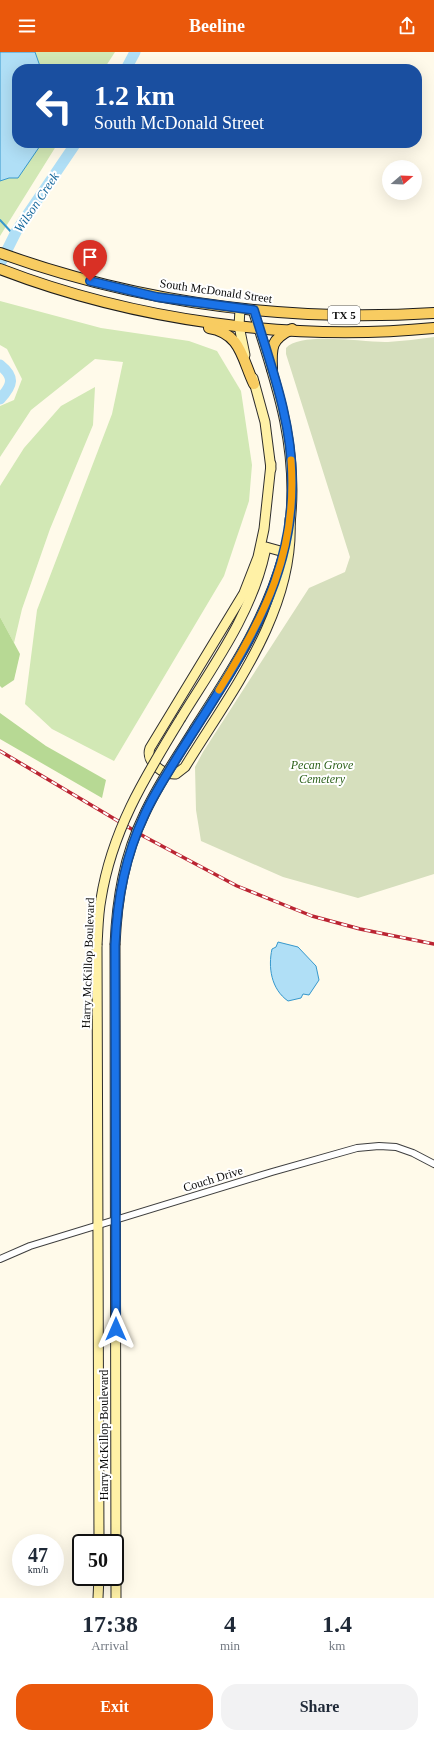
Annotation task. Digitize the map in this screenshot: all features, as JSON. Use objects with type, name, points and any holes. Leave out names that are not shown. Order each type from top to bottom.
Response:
[{"type":"main road","name":"South McDonald Street","points":[[0,253],[76,278],[157,297],[240,309],[331,316],[434,313]]},
{"type":"main road","name":"TX 5","points":[[0,269],[78,296],[144,311],[239,326],[292,330],[363,331],[434,328]]},
{"type":"main road","name":"Harry McKillop Boulevard","points":[[99,1534],[98,945],[101,896],[117,837],[140,785],[240,622],[260,571],[266,547],[271,515],[271,464],[265,422],[242,344],[239,326],[240,309]]},
{"type":"main road","name":"Harry McKillop Boulevard","points":[[116,1598],[117,1220],[115,945],[118,903],[130,848],[144,814],[252,636],[273,589],[284,552],[290,519],[292,481],[290,443],[284,409],[254,310]]},
{"type":"main road","points":[[144,311],[163,320],[220,330],[227,333],[238,346],[254,384]]},
{"type":"main road","points":[[272,369],[272,345],[279,337],[292,330]]},
{"type":"main road","points":[[271,464],[263,535],[258,556],[244,593],[150,748],[149,756],[153,764],[168,773],[176,774],[185,767],[266,632],[277,604],[286,569],[291,538],[290,519]]},
{"type":"main road","points":[[266,547],[284,552]]},
{"type":"main road","points":[[99,1462],[116,1463]]},
{"type":"main road","points":[[98,1598],[99,1586]]},
{"type":"street","name":"Couch Drive","points":[[0,1259],[30,1246],[272,1172],[362,1147],[396,1147],[413,1153],[434,1164]]},
{"type":"green space","points":[[0,52],[115,52],[107,64],[12,64],[12,148],[55,148],[0,236]]},
{"type":"green space","points":[[0,301],[101,328],[189,341],[217,351],[241,391],[252,465],[249,501],[224,576],[114,761],[52,729],[25,704],[37,610],[112,414],[123,362],[95,359],[31,410],[0,457],[0,406],[14,400],[22,379],[7,349],[0,345]]},
{"type":"green space","name":"Pecan Grove Cemetery","points":[[434,337],[434,874],[358,898],[283,877],[201,841],[196,810],[195,767],[203,752],[309,588],[345,572],[350,557],[286,354],[286,348],[294,343],[305,340],[334,339],[388,342]]},
{"type":"green space","points":[[95,387],[93,425],[50,529],[22,609],[14,643],[0,617],[0,486],[24,448],[61,406]]},
{"type":"green space","points":[[0,617],[20,654],[14,680],[2,688],[0,686]]},
{"type":"green space","points":[[0,713],[46,746],[106,780],[102,798],[0,739]]},
{"type":"water","points":[[0,52],[35,52],[39,64],[12,64],[12,148],[39,148],[18,178],[9,178],[0,181]]},
{"type":"water","points":[[278,942],[298,947],[316,966],[319,980],[309,995],[303,994],[301,998],[288,1001],[282,996],[274,984],[270,963],[272,949],[276,947]]},
{"type":"waterway","name":"Wilson Creek","points":[[129,64],[135,52]]},
{"type":"waterway","name":"Wilson Creek","points":[[0,264],[17,230],[73,148]]},
{"type":"waterway","points":[[0,220],[14,235]]},
{"type":"waterway","name":"Wilson Creek","points":[[0,365],[5,369],[10,377],[10,385],[0,399]]},
{"type":"railway","points":[[0,751],[145,837],[237,886],[312,916],[360,929],[434,944]]},
{"type":"slow traffic","points":[[219,690],[252,636],[265,610],[279,572],[289,531],[292,497],[291,460]]},
{"type":"route","points":[[90,281],[157,297],[205,305],[254,310],[284,409],[290,443],[292,481],[289,531],[279,572],[265,610],[244,651],[162,782],[144,814],[130,848],[122,880],[116,921],[115,945],[117,1220],[116,1329]]}]
